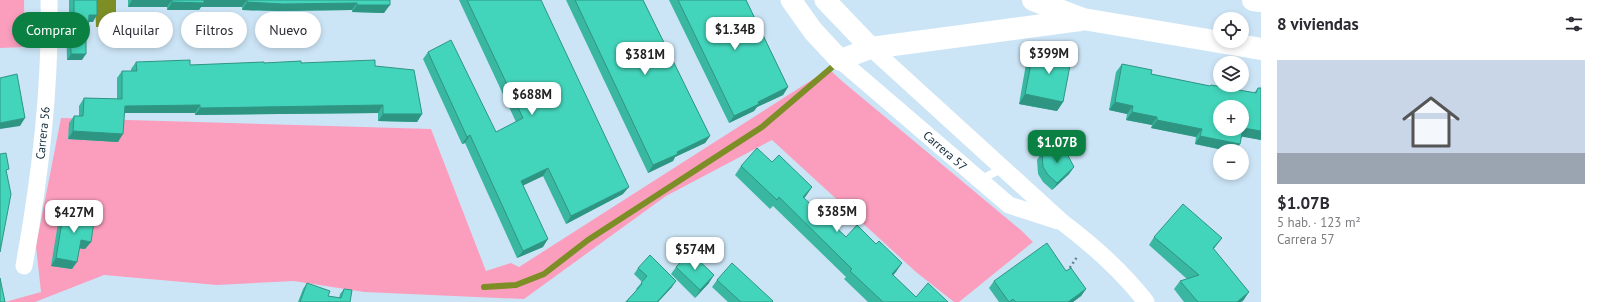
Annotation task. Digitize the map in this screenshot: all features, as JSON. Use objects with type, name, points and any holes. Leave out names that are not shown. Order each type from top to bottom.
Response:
[{"type":"highway","points":[[1033,0],[1083,19],[1261,49]]},
{"type":"highway","points":[[1252,0],[1261,1]]},
{"type":"highway","points":[[871,48],[1083,19]]},
{"type":"street","name":"Carrera 56","points":[[24,266],[43,141],[49,55],[49,0]]},
{"type":"street","points":[[791,0],[813,31],[840,60],[871,48],[825,0]]},
{"type":"street","name":"Carrera 57","points":[[871,48],[1062,222],[1088,241],[1116,267],[1146,302]]},
{"type":"street","name":"Carrera 57","points":[[840,60],[1009,205],[1062,222]]},
{"type":"lane","points":[[979,180],[1004,168]]},
{"type":"shaded area","points":[[0,0],[24,0],[24,12],[12,12],[12,48],[0,48]]},
{"type":"shaded area","points":[[95,0],[116,0],[116,12],[98,12],[98,27],[96,27]]},
{"type":"shaded area","points":[[829,69],[1022,231],[1033,242],[959,302],[954,302],[916,272],[772,140],[666,196],[524,299],[364,292],[294,281],[217,285],[104,275],[35,302],[5,302],[41,292],[36,246],[61,118],[431,129],[486,271],[511,263],[519,267]]},
{"type":"building","points":[[74,0],[97,0],[97,15],[90,15],[90,12],[74,12]]},
{"type":"building","points":[[172,0],[204,0],[204,3],[172,2]]},
{"type":"building","points":[[247,0],[390,0],[390,5],[357,5],[357,3],[283,4],[247,2]]},
{"type":"building","points":[[467,0],[541,0],[629,187],[571,216],[548,168],[521,181],[548,239],[523,251],[470,135],[467,137],[428,52],[451,40],[496,132],[523,118]]},
{"type":"building","points":[[575,0],[643,0],[710,136],[677,152],[678,154],[653,165]]},
{"type":"building","points":[[678,0],[746,0],[788,87],[758,102],[759,104],[734,116]]},
{"type":"building","points":[[71,48],[86,48],[86,54],[71,54]]},
{"type":"building","points":[[1034,48],[1072,55],[1063,102],[1025,94]]},
{"type":"building","points":[[190,60],[190,65],[375,60],[375,66],[414,70],[422,114],[383,114],[383,105],[200,108],[200,105],[125,106],[123,134],[73,131],[74,116],[83,116],[84,98],[122,99],[122,71],[137,71],[136,62]]},
{"type":"building","points":[[1122,64],[1152,70],[1151,74],[1213,85],[1213,92],[1256,93],[1258,88],[1261,88],[1261,131],[1249,129],[1249,100],[1213,100],[1213,136],[1242,136],[1240,144],[1200,136],[1202,129],[1157,120],[1157,117],[1132,112],[1133,106],[1115,102]]},
{"type":"building","points":[[17,74],[25,118],[0,123],[0,78]]},
{"type":"building","points":[[757,148],[772,162],[779,155],[812,187],[803,197],[846,237],[857,225],[876,244],[879,241],[902,263],[892,274],[916,297],[928,283],[948,302],[883,302],[850,271],[852,269],[779,197],[777,200],[741,166]]},
{"type":"building","points":[[1065,150],[1074,167],[1057,183],[1048,175],[1043,167],[1042,152]]},
{"type":"building","points":[[6,153],[9,169],[6,170],[11,194],[0,252],[0,154]]},
{"type":"building","points":[[1183,204],[1222,238],[1213,248],[1249,292],[1237,302],[1198,302],[1180,281],[1199,275],[1154,237]]},
{"type":"building","points":[[70,207],[88,210],[87,220],[94,221],[91,242],[81,240],[77,262],[56,258],[63,216],[68,217]]},
{"type":"building","points":[[1047,243],[1066,271],[1071,268],[1086,289],[1068,302],[1016,302],[1013,299],[1009,302],[994,281]]},
{"type":"building","points":[[690,252],[714,275],[700,290],[676,267]]},
{"type":"building","points":[[650,255],[676,281],[657,302],[628,302],[627,301],[647,276],[638,268]]},
{"type":"building","points":[[732,263],[773,301],[741,302],[717,280]]},
{"type":"building","points":[[0,278],[5,302],[0,302]]},
{"type":"building","points":[[307,283],[330,291],[328,296],[341,298],[344,289],[352,290],[350,302],[300,302]]},
{"type":"waterway","points":[[484,287],[516,285],[544,274],[588,240],[762,127],[837,63]]}]
